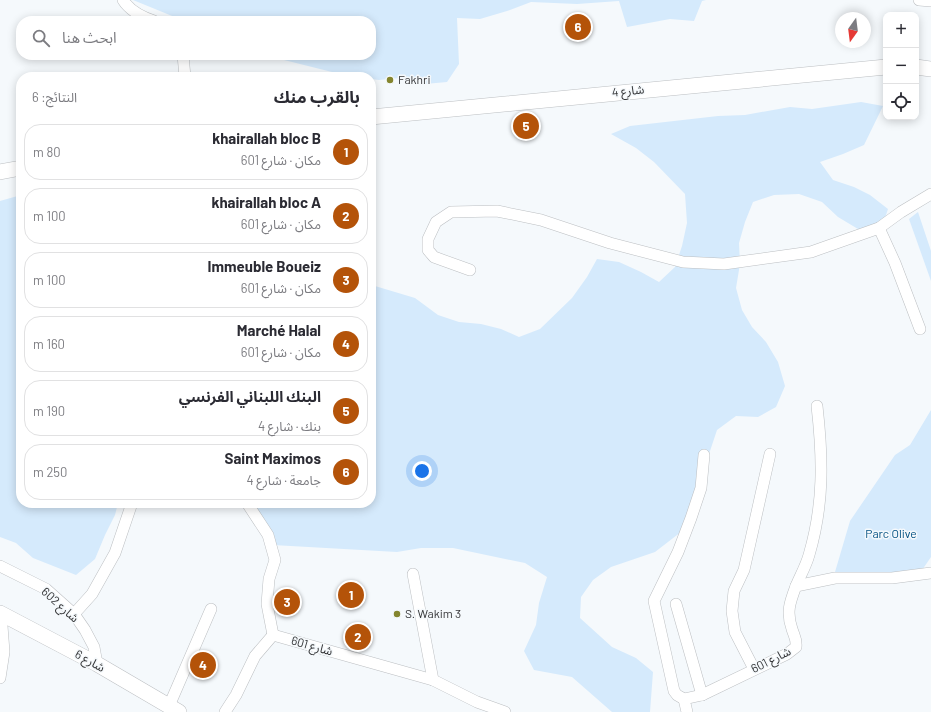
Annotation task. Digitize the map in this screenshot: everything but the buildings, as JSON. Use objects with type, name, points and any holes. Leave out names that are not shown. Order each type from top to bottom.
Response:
[{"type":"main road","name":"شارع 4","points":[[376,117],[883,67]]},
{"type":"main road","points":[[919,67],[931,69]]},
{"type":"main road","points":[[0,172],[16,169]]},
{"type":"main road","name":"شارع 6","points":[[0,613],[97,664],[174,709]]},
{"type":"street","points":[[123,0],[131,9],[142,16]]},
{"type":"street","points":[[919,0],[931,1]]},
{"type":"street","points":[[183,60],[185,72]]},
{"type":"street","points":[[470,270],[434,257],[428,250],[428,239],[436,222],[451,212],[497,211],[541,220],[610,243],[683,262],[724,264],[811,252],[879,228],[901,212],[931,194]]},
{"type":"street","points":[[879,228],[895,263],[920,329]]},
{"type":"street","points":[[796,586],[809,556],[819,511],[822,479],[817,406]]},
{"type":"street","points":[[754,669],[735,632],[732,611],[734,591],[744,570],[770,454]]},
{"type":"street","points":[[687,712],[684,699],[676,695],[674,691],[654,601],[678,552],[691,518],[701,488],[704,455]]},
{"type":"street","points":[[74,614],[92,594],[115,553],[130,508]]},
{"type":"street","points":[[225,712],[236,695],[255,656],[273,635],[267,604],[269,579],[275,560],[268,535],[250,508]]},
{"type":"street","name":"شارع 602","points":[[0,566],[46,589],[74,614],[94,647],[97,664]]},
{"type":"street","points":[[796,586],[835,578],[892,578],[931,573]]},
{"type":"street","points":[[413,574],[433,680]]},
{"type":"street","name":"شارع 601","points":[[684,699],[702,695],[787,654],[796,647],[797,640],[792,629],[789,605],[796,586]]},
{"type":"street","points":[[676,604],[702,695]]},
{"type":"street","points":[[174,709],[211,609]]},
{"type":"street","points":[[0,613],[4,652],[0,678]]},
{"type":"street","name":"شارع 601","points":[[273,635],[433,680],[475,707],[505,712]]},
{"type":"green space","points":[[133,0],[706,0],[702,1],[694,21],[670,19],[627,27],[619,1],[577,4],[531,2],[480,19],[457,18],[459,64],[447,82],[425,84],[400,78],[376,80],[376,72],[332,72],[284,60],[376,60],[376,16],[172,16]]},
{"type":"green space","points":[[861,102],[883,106],[864,145],[820,162],[833,180],[854,187],[870,195],[888,209],[881,230],[858,229],[838,217],[822,202],[799,194],[774,195],[753,202],[739,243],[740,264],[736,288],[742,310],[752,327],[766,342],[778,362],[785,386],[776,407],[758,417],[736,416],[717,430],[709,454],[705,479],[690,525],[655,552],[611,567],[593,580],[581,597],[580,618],[612,647],[636,658],[653,672],[650,712],[612,712],[572,677],[534,670],[524,651],[536,625],[539,603],[547,577],[525,563],[453,548],[421,548],[397,552],[273,545],[248,508],[376,508],[376,286],[415,298],[438,315],[459,322],[481,324],[501,329],[519,337],[540,329],[572,298],[587,277],[597,259],[619,262],[659,282],[675,267],[682,246],[687,223],[685,194],[654,162],[636,148],[611,134],[630,126],[718,116],[745,115],[790,107],[812,109]]},
{"type":"green space","points":[[16,196],[16,508],[117,508],[95,559],[76,575],[33,558],[16,543],[0,537],[0,201]]},
{"type":"green space","points":[[918,212],[931,251],[931,281],[909,219]]},
{"type":"green space","name":"Parc Olive","points":[[931,410],[931,557],[920,573],[849,580],[835,572],[850,521],[895,455],[910,445]]},
{"type":"place","name":"Saint Maximos","points":[[578,27]]},
{"type":"place","name":"Fakhri","points":[[390,80]]},
{"type":"place","name":"البنك اللبناني الفرنسي","points":[[526,126]]},
{"type":"place","name":"khairallah bloc B","points":[[351,595]]},
{"type":"place","name":"Immeuble Boueiz","points":[[287,602]]},
{"type":"place","name":"S. Wakim 3","points":[[397,614]]},
{"type":"place","name":"khairallah bloc A","points":[[358,637]]},
{"type":"place","name":"Marché Halal","points":[[203,665]]}]
